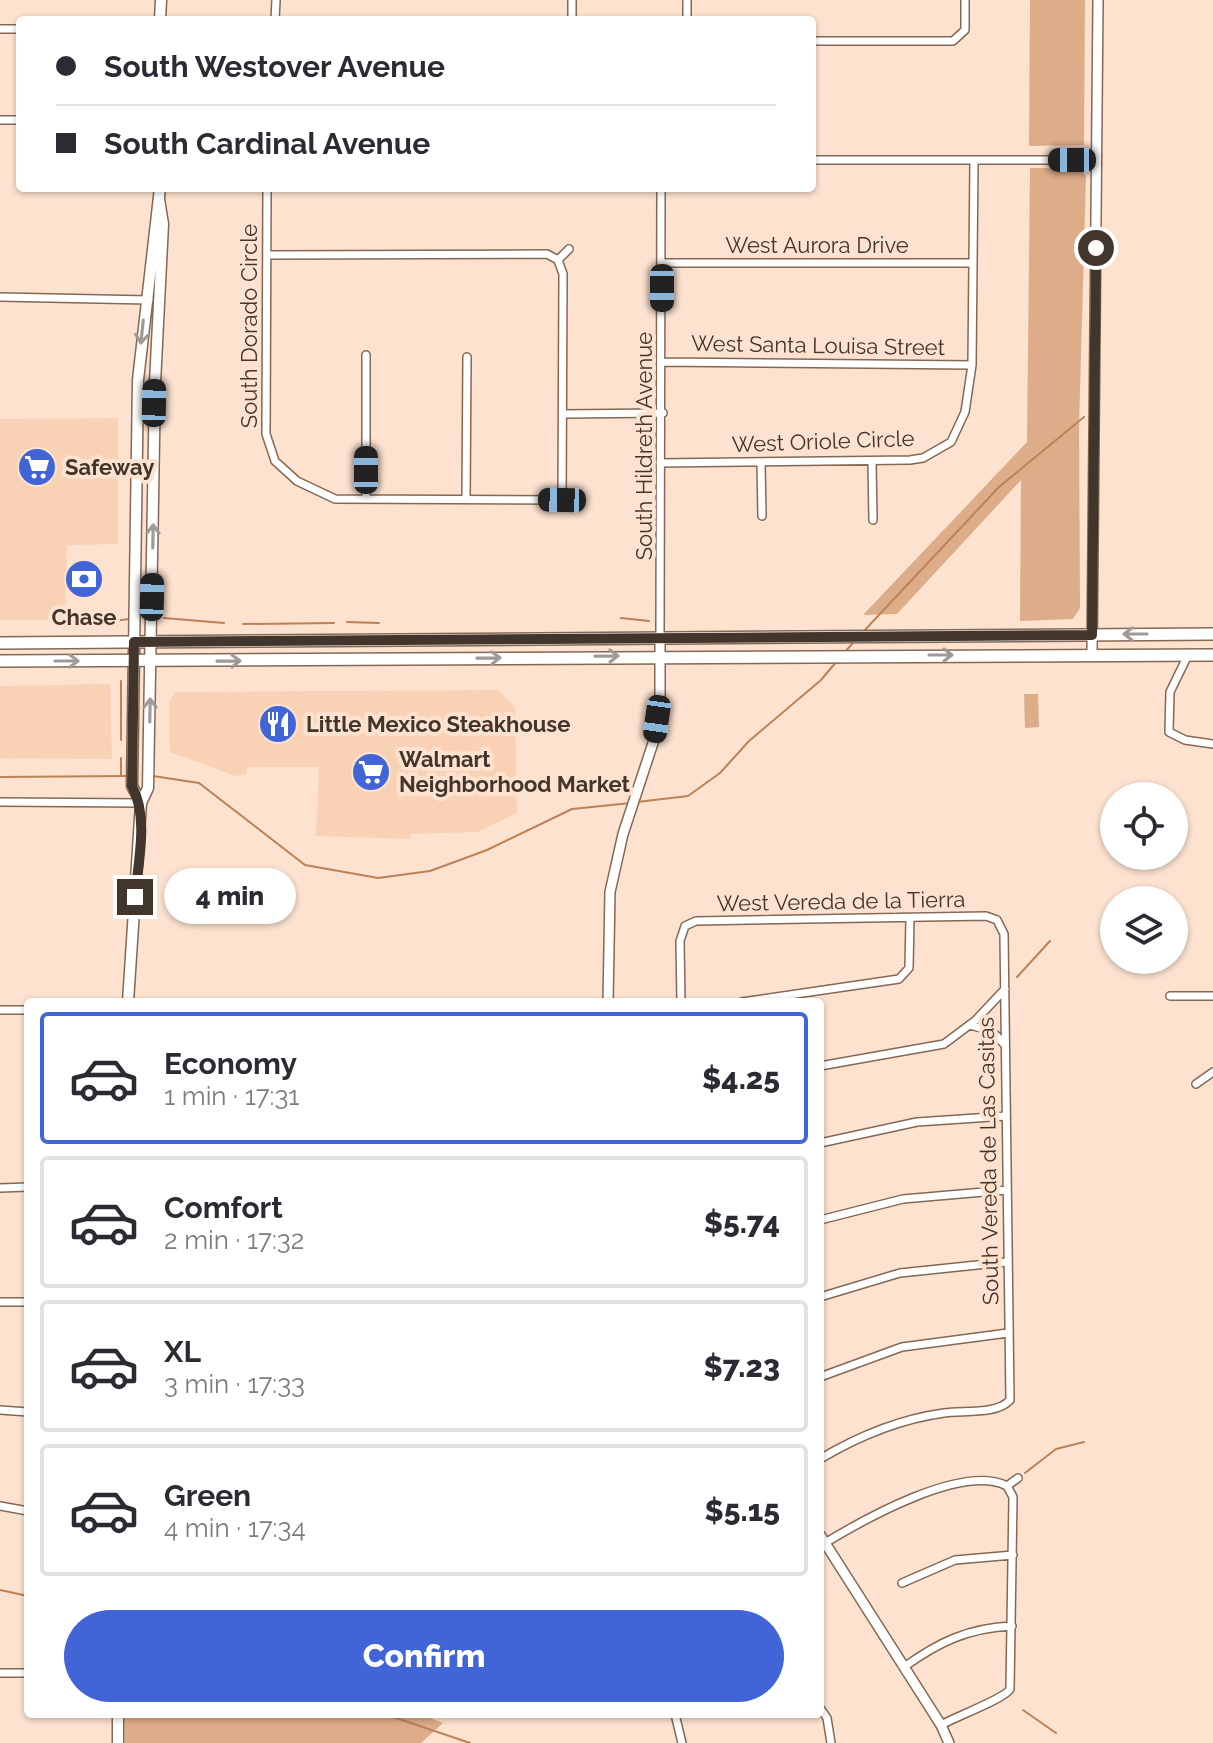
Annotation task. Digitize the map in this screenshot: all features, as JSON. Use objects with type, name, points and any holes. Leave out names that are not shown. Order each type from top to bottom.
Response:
[{"type":"main road","points":[[141,803],[132,786],[137,404],[145,300],[160,194]]},
{"type":"main road","points":[[128,998],[141,803],[148,786],[154,423],[163,224],[160,194]]},
{"type":"main road","points":[[0,643],[1213,634]]},
{"type":"main road","points":[[398,658],[401,638]]},
{"type":"main road","points":[[0,661],[1213,655]]},
{"type":"main road","points":[[118,1718],[118,1743]]},
{"type":"street","points":[[816,41],[948,42],[965,30],[965,0]]},
{"type":"street","points":[[1092,654],[1098,0]]},
{"type":"street","points":[[960,36],[967,45]]},
{"type":"street","points":[[816,160],[1097,160]]},
{"type":"street","name":"West Oriole Circle","points":[[660,463],[872,462],[923,458],[951,442],[965,412],[972,365],[974,161]]},
{"type":"street","name":"South Dorado Circle","points":[[267,192],[266,434],[275,461],[315,492],[335,499],[366,498]]},
{"type":"street","name":"South Hildreth Avenue","points":[[608,998],[610,892],[623,834],[642,781],[656,725],[660,656],[663,413],[661,192]]},
{"type":"street","points":[[558,260],[569,249]]},
{"type":"street","points":[[267,255],[547,254],[558,260],[563,274],[562,500],[366,498],[366,355]]},
{"type":"street","name":"West Aurora Drive","points":[[662,263],[971,263]]},
{"type":"street","points":[[0,297],[159,300]]},
{"type":"street","points":[[466,498],[467,357]]},
{"type":"street","name":"West Santa Louisa Street","points":[[663,362],[972,365]]},
{"type":"street","points":[[564,414],[663,413]]},
{"type":"street","points":[[872,462],[873,520]]},
{"type":"street","points":[[761,463],[762,516]]},
{"type":"street","points":[[1188,655],[1170,692],[1169,732],[1185,740],[1213,744]]},
{"type":"street","points":[[0,802],[141,803]]},
{"type":"street","points":[[997,920],[1006,911]]},
{"type":"street","name":"West Vereda de la Tierra","points":[[685,926],[696,921],[986,916],[997,920]]},
{"type":"street","points":[[678,917],[685,926],[680,941],[681,998]]},
{"type":"street","points":[[769,998],[899,979],[909,968],[910,918]]},
{"type":"street","name":"South Vereda de Las Casitas","points":[[824,1457],[863,1437],[911,1419],[998,1409],[1011,1396],[1006,1262],[1004,934],[997,920]]},
{"type":"street","points":[[824,1065],[932,1049],[957,1037],[1005,989]]},
{"type":"street","points":[[1170,996],[1213,996]]},
{"type":"street","points":[[0,1010],[24,1010]]},
{"type":"street","points":[[970,1025],[992,1031],[1005,1045]]},
{"type":"street","points":[[1196,1084],[1213,1072]]},
{"type":"street","points":[[824,1142],[917,1122],[1006,1116]]},
{"type":"street","points":[[0,1188],[24,1187]]},
{"type":"street","points":[[824,1219],[866,1206],[934,1194],[1007,1190]]},
{"type":"street","points":[[824,1296],[900,1273],[1006,1262]]},
{"type":"street","points":[[0,1302],[24,1302]]},
{"type":"street","points":[[824,1376],[902,1347],[1008,1333]]},
{"type":"street","points":[[0,1410],[24,1412]]},
{"type":"street","points":[[824,1539],[913,1496],[982,1482],[1007,1486],[1018,1478]]},
{"type":"street","points":[[1007,1486],[1013,1497],[1012,1626],[1007,1694],[1015,1702]]},
{"type":"street","points":[[0,1506],[24,1510]]},
{"type":"street","points":[[824,1541],[941,1725],[949,1743]]},
{"type":"street","points":[[902,1583],[955,1560],[1013,1555]]},
{"type":"street","points":[[904,1667],[949,1638],[985,1628],[1012,1626]]},
{"type":"street","points":[[0,1673],[24,1673]]},
{"type":"street","points":[[941,1725],[1007,1694]]},
{"type":"street","points":[[824,1714],[831,1743]]},
{"type":"street","points":[[676,1718],[682,1743]]},
{"type":"shaded area","points":[[1030,0],[1085,0],[1084,145],[1029,146]]},
{"type":"shaded area","points":[[1030,168],[1079,168],[1086,176],[1079,426],[1080,608],[1073,619],[1020,621],[1021,480],[897,614],[863,615],[1027,442]]},
{"type":"shaded area","points":[[118,418],[118,544],[67,545],[65,620],[0,620],[0,419]]},
{"type":"shaded area","points":[[110,684],[112,759],[0,758],[0,686]]},
{"type":"shaded area","points":[[498,690],[515,707],[517,813],[477,832],[411,834],[410,839],[316,836],[319,767],[248,767],[246,774],[236,776],[170,752],[169,701],[176,692]]},
{"type":"shaded area","points":[[1024,694],[1038,694],[1039,727],[1025,728]]},
{"type":"shaded area","points":[[124,1718],[430,1718],[443,1723],[421,1743],[125,1743]]},
{"type":"waterway","points":[[863,632],[999,487],[1084,417]]},
{"type":"waterway","points":[[164,618],[224,623]]},
{"type":"waterway","points":[[621,618],[649,621]]},
{"type":"waterway","points":[[69,626],[130,619]]},
{"type":"waterway","points":[[347,622],[379,623]]},
{"type":"waterway","points":[[243,624],[334,623]]},
{"type":"waterway","points":[[844,653],[853,643]]},
{"type":"waterway","points":[[637,802],[688,796],[720,773],[749,741],[821,680],[837,661]]},
{"type":"waterway","points":[[121,681],[121,740]]},
{"type":"waterway","points":[[121,758],[121,776]]},
{"type":"waterway","points":[[0,777],[127,776]]},
{"type":"waterway","points":[[153,776],[199,783],[305,865],[378,878],[430,871],[487,850],[572,809],[631,803]]},
{"type":"waterway","points":[[1017,977],[1050,941]]},
{"type":"waterway","points":[[1025,1473],[1056,1449],[1084,1442]]},
{"type":"waterway","points":[[0,1590],[24,1595]]},
{"type":"waterway","points":[[1023,1710],[1056,1733]]},
{"type":"waterway","points":[[396,1718],[470,1743]]},
{"type":"place","name":"Safeway","points":[[37,467]]},
{"type":"place","name":"Chase","points":[[84,579]]},
{"type":"place","name":"Little Mexico Steakhouse","points":[[278,724]]},
{"type":"place","name":"Walmart Neighborhood Market","points":[[371,772]]},
{"type":"route","points":[[135,897],[141,803],[132,786],[134,642],[1092,635],[1096,248]]}]
